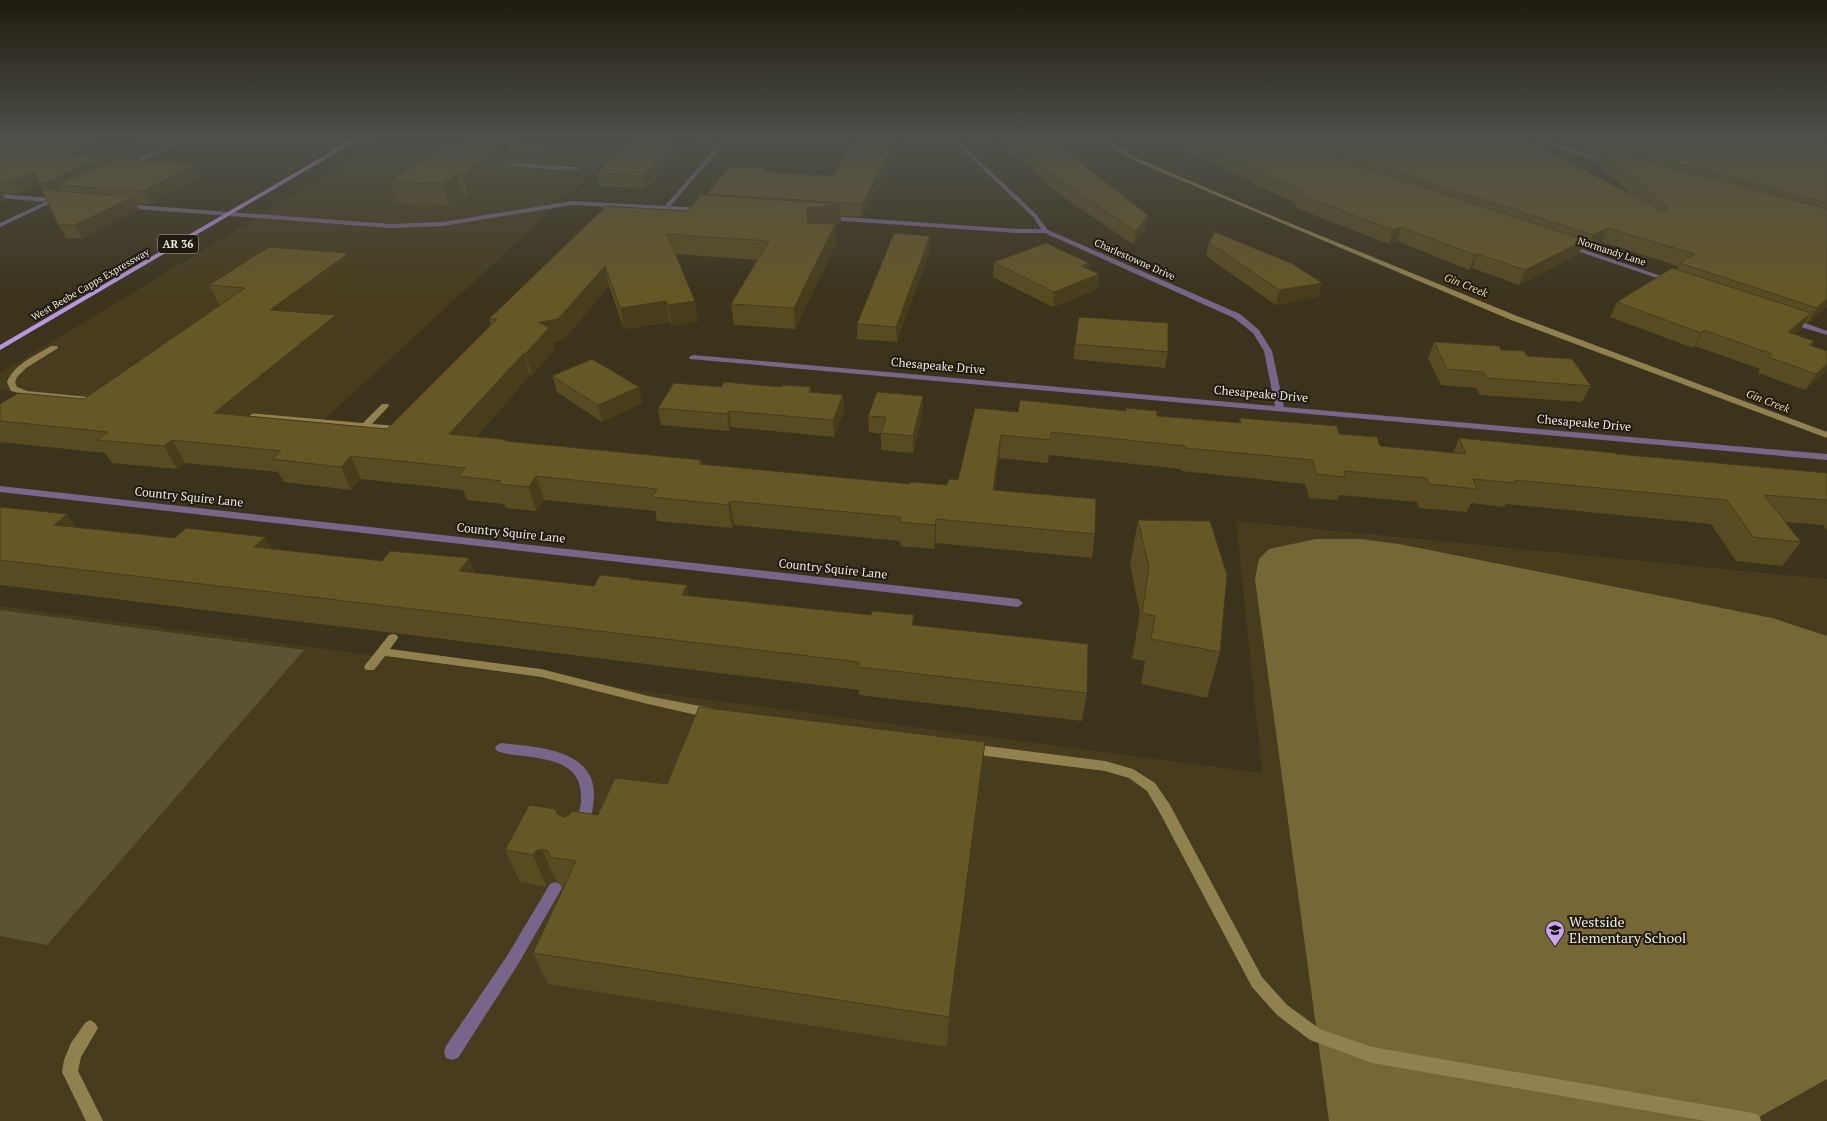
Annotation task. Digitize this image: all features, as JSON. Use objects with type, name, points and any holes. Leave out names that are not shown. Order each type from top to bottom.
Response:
[{"type":"main road","name":"West Beebe Capps Expressway","points":[[0,348],[266,192]]},
{"type":"street","points":[[666,208],[679,192]]},
{"type":"street","name":"Charlestowne Drive","points":[[1010,192],[1035,216],[1046,231],[1237,316],[1256,332],[1268,351],[1280,408]]},
{"type":"street","points":[[0,196],[69,201]]},
{"type":"street","points":[[0,225],[61,197]]},
{"type":"street","points":[[117,205],[390,226],[443,224],[572,203],[714,211]]},
{"type":"street","points":[[826,218],[1017,231],[1046,231]]},
{"type":"street","name":"Normandy Lane","points":[[1562,244],[1676,282]]},
{"type":"street","points":[[1782,318],[1827,333]]},
{"type":"street","name":"Chesapeake Drive","points":[[693,357],[1827,456]]},
{"type":"street","name":"Country Squire Lane","points":[[0,489],[1018,603]]},
{"type":"street","points":[[501,748],[538,753],[566,760],[583,772],[590,793],[579,835]]},
{"type":"street","points":[[452,1052],[512,961],[555,888]]},
{"type":"shaded area","points":[[299,192],[571,192],[324,420],[0,390],[0,373]]},
{"type":"shaded area","points":[[1236,521],[1827,579],[1827,1121],[0,1121],[0,606],[1262,773]]},
{"type":"shaded area","name":"Westside Elementary School","points":[[1316,539],[1360,539],[1399,544],[1772,618],[1827,636],[1827,1079],[1752,1121],[1329,1121],[1255,579],[1259,559],[1269,549]]},
{"type":"shaded area","points":[[0,610],[304,650],[47,945],[0,936]]},
{"type":"building","points":[[43,192],[75,192],[132,197],[75,225],[58,224]]},
{"type":"building","points":[[708,192],[868,192],[862,204],[707,194]]},
{"type":"building","points":[[1078,192],[1119,192],[1148,215],[1136,231]]},
{"type":"building","points":[[1305,192],[1439,192],[1585,240],[1525,270],[1478,254],[1475,255],[1401,227],[1393,230],[1300,194]]},
{"type":"building","points":[[1460,192],[1627,192],[1665,212],[1668,208],[1650,192],[1764,192],[1827,209],[1827,299],[1817,308],[1680,263],[1695,254],[1608,228],[1593,235]]},
{"type":"building","points":[[1787,192],[1827,192],[1827,203]]},
{"type":"building","points":[[701,195],[840,204],[807,208],[808,223],[835,224],[794,308],[731,304],[769,241],[667,234],[695,301],[668,305],[666,301],[620,308],[605,266],[558,319],[539,322],[549,328],[449,434],[508,440],[505,441],[701,460],[699,464],[910,484],[910,482],[947,485],[949,479],[958,480],[975,408],[1018,412],[1020,400],[1126,411],[1126,408],[1157,411],[1157,416],[1241,423],[1240,418],[1337,426],[1339,434],[1377,437],[1380,446],[1466,454],[1459,438],[1827,473],[1827,500],[1764,495],[1801,542],[1753,537],[1727,500],[1514,480],[1516,483],[1473,479],[1477,489],[1429,484],[1427,478],[1344,471],[1346,477],[1316,474],[1313,460],[1186,448],[1185,446],[1051,432],[1050,440],[1001,435],[993,490],[1096,499],[1095,534],[936,519],[935,525],[900,522],[901,517],[730,501],[728,505],[652,497],[657,489],[536,476],[529,487],[498,484],[501,481],[458,476],[466,468],[351,456],[341,467],[272,459],[281,451],[172,440],[164,446],[97,440],[108,432],[0,421],[0,404],[18,393],[84,399],[245,288],[209,285],[269,247],[349,253],[270,310],[336,315],[214,413],[387,429],[497,319],[489,319],[606,206],[688,211]]},
{"type":"building","points":[[1215,232],[1293,264],[1322,283],[1279,290],[1209,242]]},
{"type":"building","points":[[894,233],[930,236],[896,327],[857,324]]},
{"type":"building","points":[[1046,243],[1089,263],[1081,266],[1099,274],[1054,292],[994,262]]},
{"type":"building","points":[[1672,268],[1811,313],[1788,332],[1814,341],[1809,345],[1827,351],[1827,364],[1816,374],[1768,357],[1772,354],[1704,330],[1701,333],[1617,302]]},
{"type":"building","points":[[1079,317],[1168,323],[1168,352],[1075,344]]},
{"type":"building","points":[[1434,342],[1499,346],[1501,350],[1524,351],[1527,356],[1572,359],[1591,386],[1487,378],[1483,372],[1447,369]]},
{"type":"building","points":[[592,359],[639,387],[598,405],[552,376]]},
{"type":"building","points":[[724,382],[782,387],[783,385],[811,387],[809,392],[843,395],[833,420],[729,411],[727,414],[658,408],[674,383],[721,387]]},
{"type":"building","points":[[877,392],[923,396],[913,436],[881,433],[886,417],[868,416]]},
{"type":"building","points":[[0,507],[67,514],[54,525],[175,538],[186,528],[265,537],[254,547],[382,561],[390,551],[469,558],[459,571],[594,586],[600,575],[630,578],[687,585],[682,595],[871,615],[872,611],[914,615],[912,625],[1088,644],[1087,693],[858,667],[859,662],[0,560]]},
{"type":"building","points":[[1138,520],[1210,521],[1227,575],[1220,652],[1151,639],[1155,616],[1142,613],[1149,568]]},
{"type":"building","points":[[699,707],[985,742],[949,1017],[533,953],[576,861],[550,857],[548,851],[542,849],[536,851],[533,855],[505,850],[529,805],[555,809],[557,814],[563,817],[569,815],[572,811],[598,815],[615,778],[667,784]]},
{"type":"waterway","name":"Gin Creek","points":[[1212,192],[1514,318],[1827,435]]},
{"type":"waterway","points":[[54,348],[23,366],[13,376],[11,382],[14,389],[26,393],[98,400]]},
{"type":"waterway","points":[[365,426],[385,406]]},
{"type":"waterway","points":[[237,414],[365,426]]},
{"type":"waterway","points":[[365,426],[400,429]]},
{"type":"waterway","points":[[370,667],[393,638]]},
{"type":"waterway","points":[[382,652],[541,673],[648,700],[710,713]]},
{"type":"waterway","points":[[971,749],[1105,766],[1133,774],[1151,787],[1165,809],[1257,982],[1282,1010],[1315,1035],[1372,1055],[1753,1121]]},
{"type":"waterway","points":[[90,1028],[74,1054],[70,1066],[70,1072],[95,1121]]},
{"type":"place","name":"Westside Elementary School","points":[[1555,947]]}]
